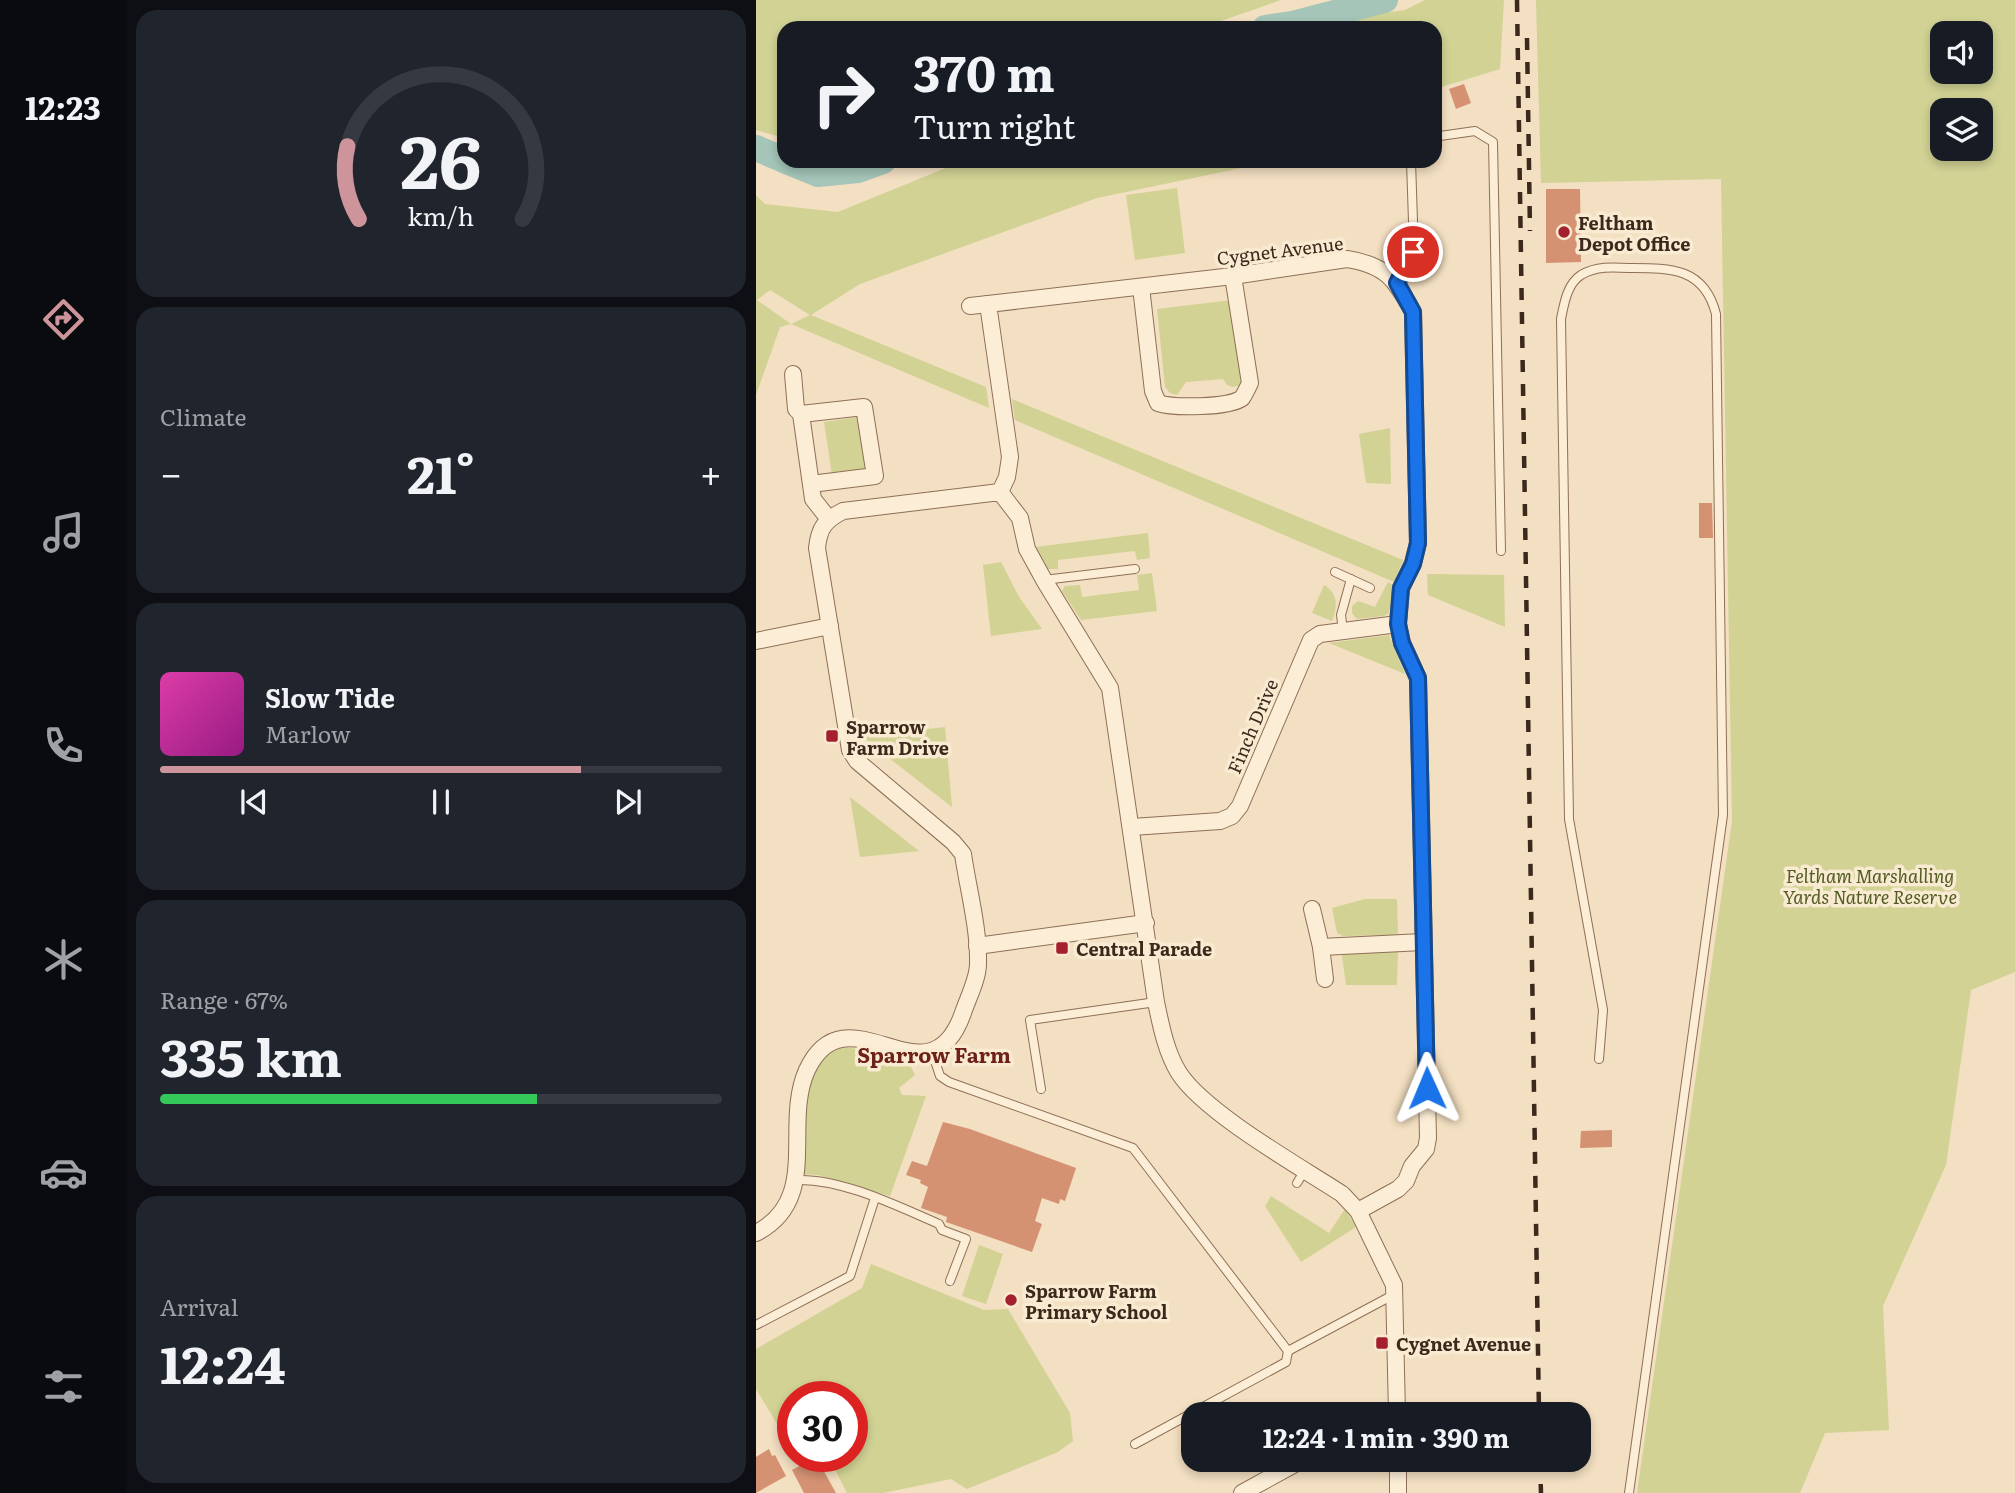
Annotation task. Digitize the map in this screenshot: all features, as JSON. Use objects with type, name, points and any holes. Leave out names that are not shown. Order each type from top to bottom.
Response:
[{"type":"street","name":"Cygnet Avenue","points":[[970,306],[1141,287],[1188,279],[1233,276],[1347,259],[1364,261],[1382,269],[1397,283],[1413,312],[1418,543],[1413,564],[1401,588],[1398,624],[1402,643],[1418,678],[1426,1149],[1398,1189],[1358,1211]]},
{"type":"street","points":[[1141,287],[1153,391],[1158,403],[1171,408],[1233,402],[1243,397],[1250,383],[1233,276]]},
{"type":"street","points":[[988,304],[1010,457],[1007,477],[1000,492]]},
{"type":"street","points":[[793,374],[795,403],[801,414],[813,499],[828,518]]},
{"type":"street","points":[[801,414],[864,407],[875,476],[811,484]]},
{"type":"street","points":[[756,1233],[771,1225],[788,1203],[796,1180],[799,1098],[807,1070],[819,1051],[833,1040],[847,1036],[861,1037],[907,1052],[932,1052],[947,1042],[959,1026],[978,967],[962,854],[953,842],[857,761],[850,750],[817,548],[819,533],[828,518],[843,511],[1000,492]]},
{"type":"street","points":[[1000,492],[1020,518],[1027,549],[1110,688],[1156,1002],[1164,1037],[1180,1073],[1205,1101],[1301,1176],[1342,1194],[1358,1211],[1391,1275],[1395,1294],[1397,1402]]},
{"type":"street","name":"Finch Drive","points":[[1132,827],[1220,821],[1232,816],[1240,806],[1305,648],[1320,634],[1398,624]]},
{"type":"street","points":[[756,641],[830,626]]},
{"type":"street","points":[[1312,909],[1325,979]]},
{"type":"street","points":[[977,946],[1146,923]]},
{"type":"street","points":[[1321,947],[1423,942]]},
{"type":"street","points":[[1242,1493],[1280,1472]]},
{"type":"street","points":[[1398,1472],[1398,1493]]},
{"type":"lane","points":[[1442,136],[1475,131],[1493,142],[1501,551]]},
{"type":"lane","points":[[1397,283],[1413,252],[1412,168]]},
{"type":"lane","points":[[1599,1059],[1603,1010],[1569,819],[1561,319],[1566,295],[1579,276],[1597,268],[1662,268],[1687,273],[1700,283],[1712,298],[1716,314],[1723,815],[1629,1493]]},
{"type":"lane","points":[[1044,580],[1135,569]]},
{"type":"lane","points":[[1335,572],[1370,587]]},
{"type":"lane","points":[[1343,631],[1341,615],[1351,579]]},
{"type":"lane","points":[[1041,1089],[1030,1020],[1156,1002]]},
{"type":"lane","points":[[932,1052],[940,1076],[949,1082],[1133,1148],[1288,1352],[1286,1362],[1135,1444]]},
{"type":"lane","points":[[796,1180],[817,1179],[875,1198],[939,1224],[942,1230],[966,1239],[950,1281]]},
{"type":"lane","points":[[756,1325],[850,1276],[875,1198]]},
{"type":"lane","points":[[1288,1352],[1395,1294]]},
{"type":"green space","points":[[756,0],[1281,0],[1221,21],[777,21],[777,136],[756,130]]},
{"type":"green space","points":[[1425,0],[1504,0],[1500,69],[1442,87],[1442,21],[1325,21],[1405,10]]},
{"type":"green space","name":"Feltham Marshalling Yards Nature Reserve","points":[[1536,0],[2015,0],[2015,972],[1971,990],[1946,1165],[1883,1306],[1889,1430],[1825,1433],[1800,1493],[1637,1493],[1732,821],[1721,179],[1541,183]]},
{"type":"green space","points":[[946,168],[1242,168],[1097,198],[860,284],[811,315],[986,387],[989,408],[791,324],[780,327],[756,395],[756,195],[765,204],[838,212]],"holes":[[[770,290],[810,315],[791,324],[757,300]]]},
{"type":"green space","points":[[1177,188],[1185,253],[1135,260],[1126,195]]},
{"type":"green space","points":[[1232,300],[1242,378],[1240,385],[1227,385],[1223,379],[1186,382],[1177,395],[1170,393],[1165,387],[1157,309]]},
{"type":"green space","points":[[1012,399],[1403,560],[1394,582],[1015,420]]},
{"type":"green space","points":[[858,417],[866,470],[832,475],[824,422]]},
{"type":"green space","points":[[1390,428],[1391,484],[1366,483],[1359,434]]},
{"type":"green space","points":[[1148,533],[1150,558],[1137,560],[1135,551],[1058,560],[1058,569],[1047,569],[1035,547]]},
{"type":"green space","points":[[1001,562],[1019,597],[1042,629],[991,636],[983,565]]},
{"type":"green space","points":[[1152,573],[1157,611],[1081,620],[1062,591],[1065,586],[1080,585],[1082,597],[1139,590],[1137,575]]},
{"type":"green space","points":[[1427,574],[1504,575],[1505,627],[1428,595]]},
{"type":"green space","points":[[1388,582],[1394,586],[1389,613],[1357,619],[1352,613],[1352,606],[1358,601],[1375,607]]},
{"type":"green space","points":[[1324,585],[1332,592],[1336,601],[1332,621],[1312,613]]},
{"type":"green space","points":[[1389,635],[1405,674],[1329,643]]},
{"type":"green space","points":[[945,727],[952,807],[862,737]]},
{"type":"green space","points":[[850,797],[919,851],[860,857]]},
{"type":"green space","points":[[1365,899],[1397,899],[1398,935],[1343,936],[1337,933],[1332,908]]},
{"type":"green space","points":[[1398,949],[1397,985],[1346,985],[1342,956],[1347,950]]},
{"type":"green space","points":[[852,1048],[910,1065],[915,1075],[899,1088],[902,1095],[926,1096],[890,1196],[818,1175],[800,1174],[801,1124],[807,1087],[823,1059],[835,1050]]},
{"type":"green space","points":[[1271,1196],[1329,1233],[1345,1209],[1356,1227],[1301,1262],[1265,1206]]},
{"type":"green space","points":[[979,1245],[1003,1254],[986,1304],[962,1296]]},
{"type":"green space","points":[[871,1264],[984,1310],[1008,1309],[1070,1413],[1073,1441],[1058,1452],[967,1489],[951,1479],[883,1493],[847,1493],[836,1472],[868,1472],[868,1381],[777,1381],[777,1424],[756,1389],[756,1349],[862,1288]]},
{"type":"building","points":[[1464,84],[1471,103],[1456,109],[1449,89]]},
{"type":"building","name":"Feltham Depot Office","points":[[1546,189],[1580,189],[1581,262],[1546,263]]},
{"type":"building","points":[[1699,503],[1712,503],[1713,538],[1699,538]]},
{"type":"building","points":[[943,1122],[970,1129],[1076,1168],[1065,1201],[1060,1199],[1059,1204],[1042,1198],[1035,1221],[1042,1224],[1032,1252],[946,1222],[947,1217],[921,1208],[928,1187],[920,1183],[921,1180],[906,1175],[912,1161],[927,1166]]},
{"type":"building","points":[[1612,1130],[1612,1147],[1580,1148],[1581,1131]]},
{"type":"building","points":[[769,1449],[777,1459],[777,1472],[784,1472],[786,1476],[756,1493],[756,1457]]},
{"type":"building","points":[[793,1472],[824,1472],[836,1493],[804,1493]]},
{"type":"waterway","points":[[1304,21],[1385,0]]},
{"type":"waterway","points":[[756,148],[777,157]]},
{"type":"waterway","points":[[803,168],[818,174],[864,168]]},
{"type":"railway","points":[[1517,0],[1539,1402]]},
{"type":"railway","points":[[1527,38],[1530,231]]},
{"type":"railway","points":[[1540,1472],[1541,1493]]},
{"type":"place","name":"Feltham Depot Office","points":[[1564,232]]},
{"type":"place","name":"Sparrow Farm Drive","points":[[832,736]]},
{"type":"place","name":"Central Parade","points":[[1062,948]]},
{"type":"place","name":"Sparrow Farm Primary School","points":[[1011,1300]]},
{"type":"place","name":"Cygnet Avenue","points":[[1382,1343]]},
{"type":"district","name":"Sparrow Farm","points":[[934,1053]]},
{"type":"route","points":[[1413,252],[1397,283],[1413,312],[1418,543],[1413,564],[1401,588],[1398,624],[1402,643],[1418,678],[1427,1088]]}]
